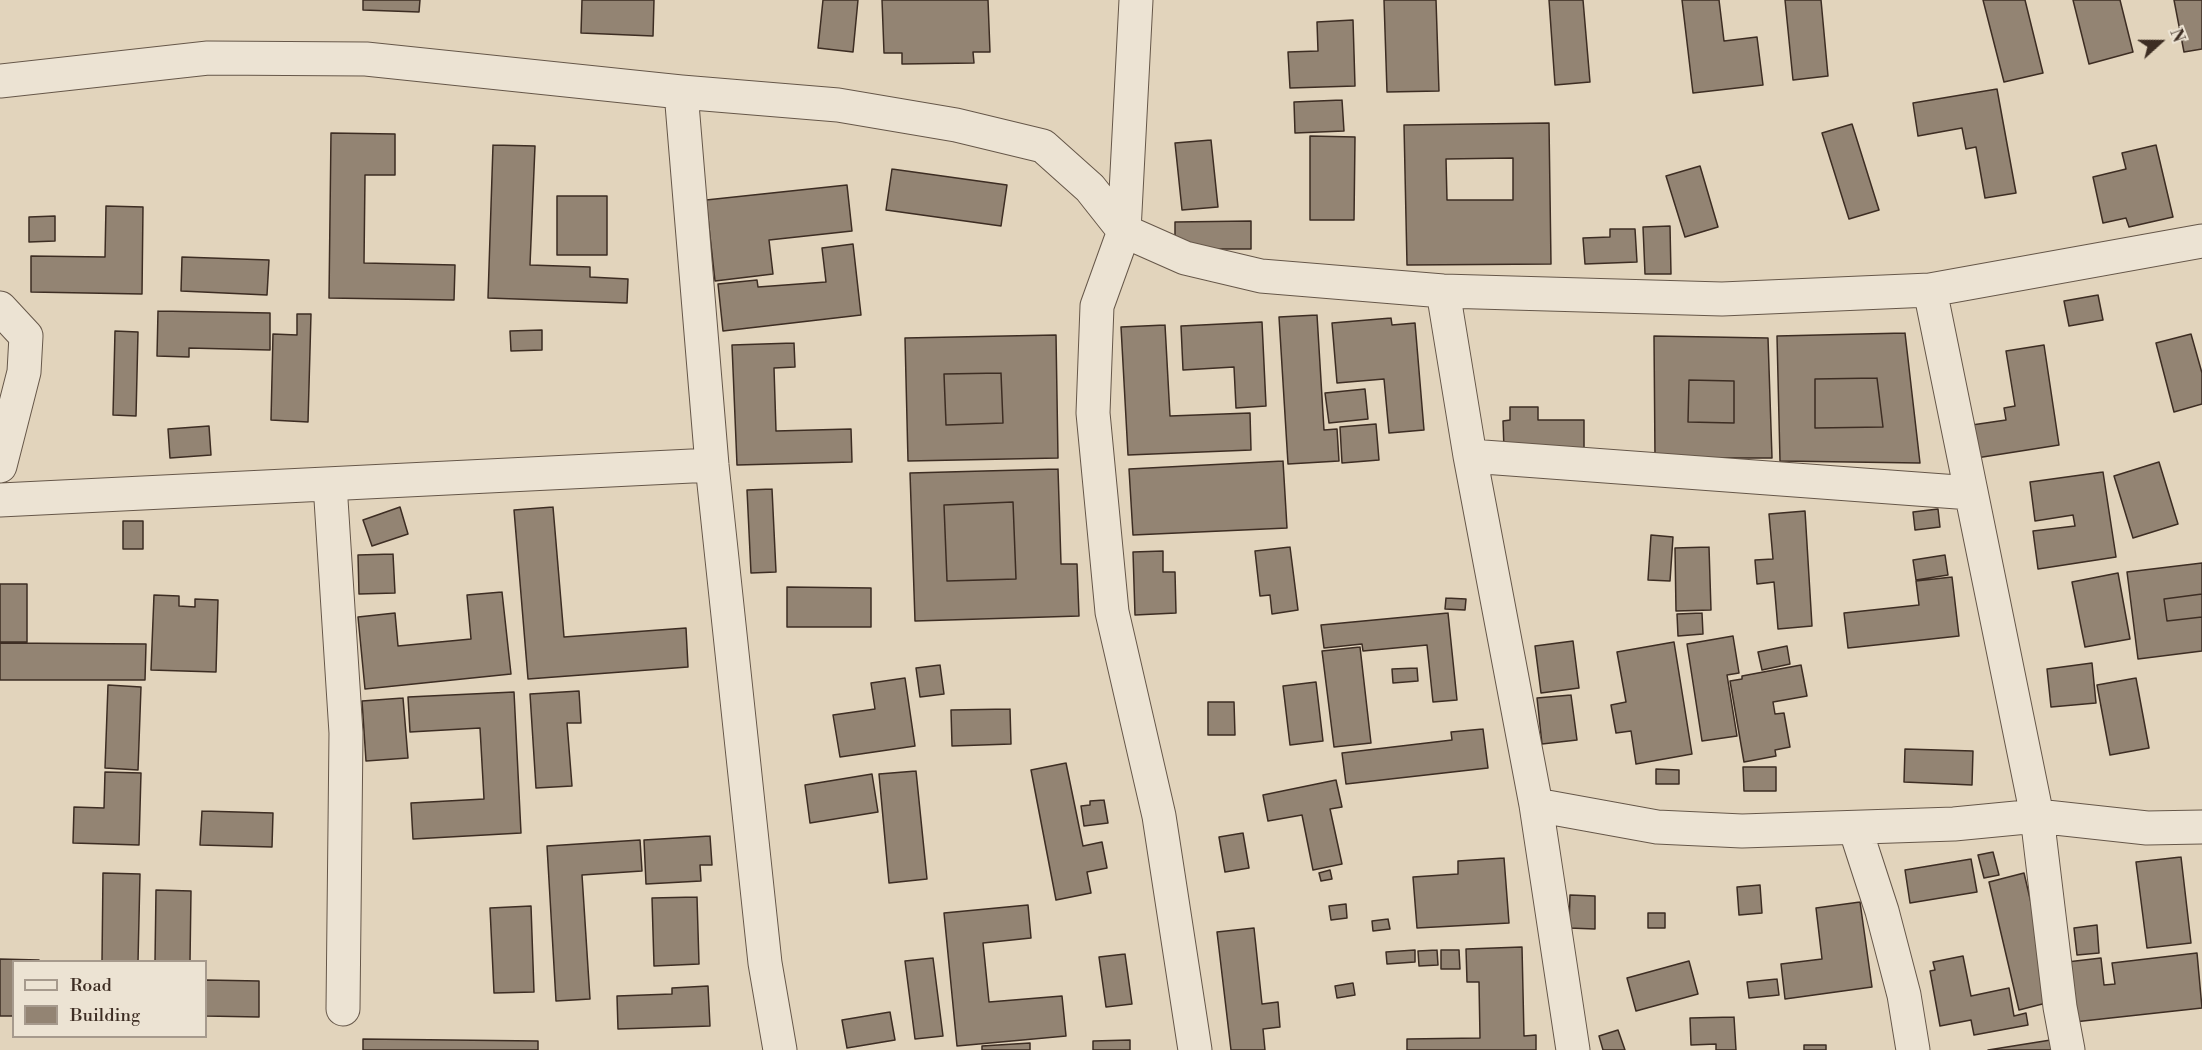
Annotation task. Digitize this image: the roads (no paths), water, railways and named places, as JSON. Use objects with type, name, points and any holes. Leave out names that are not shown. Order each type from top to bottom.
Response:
[{"type":"street","points":[[1136,0],[1124,231],[1097,306],[1093,413],[1112,612],[1159,816],[1195,1050]]},
{"type":"street","points":[[0,81],[207,58],[366,59],[681,92],[838,105],[956,125],[1043,146],[1090,188],[1124,231],[1185,258],[1260,276],[1443,291],[1722,299],[1930,290],[2202,241]]},
{"type":"street","points":[[681,92],[712,465],[765,963],[780,1050]]},
{"type":"street","points":[[1930,290],[2037,816],[2060,1007],[2068,1050]]},
{"type":"street","points":[[1443,291],[1470,456],[1536,805],[1573,1050]]},
{"type":"street","points":[[0,308],[26,336],[24,372],[0,466]]},
{"type":"street","points":[[1470,456],[1971,493]]},
{"type":"street","points":[[0,500],[712,465]]},
{"type":"street","points":[[330,484],[346,733],[343,1009]]},
{"type":"street","points":[[1536,805],[1657,827],[1742,831],[1954,824],[2037,816],[2146,828],[2202,828]]},
{"type":"street","points":[[1855,828],[1882,910],[1902,985],[1913,1050]]}]
